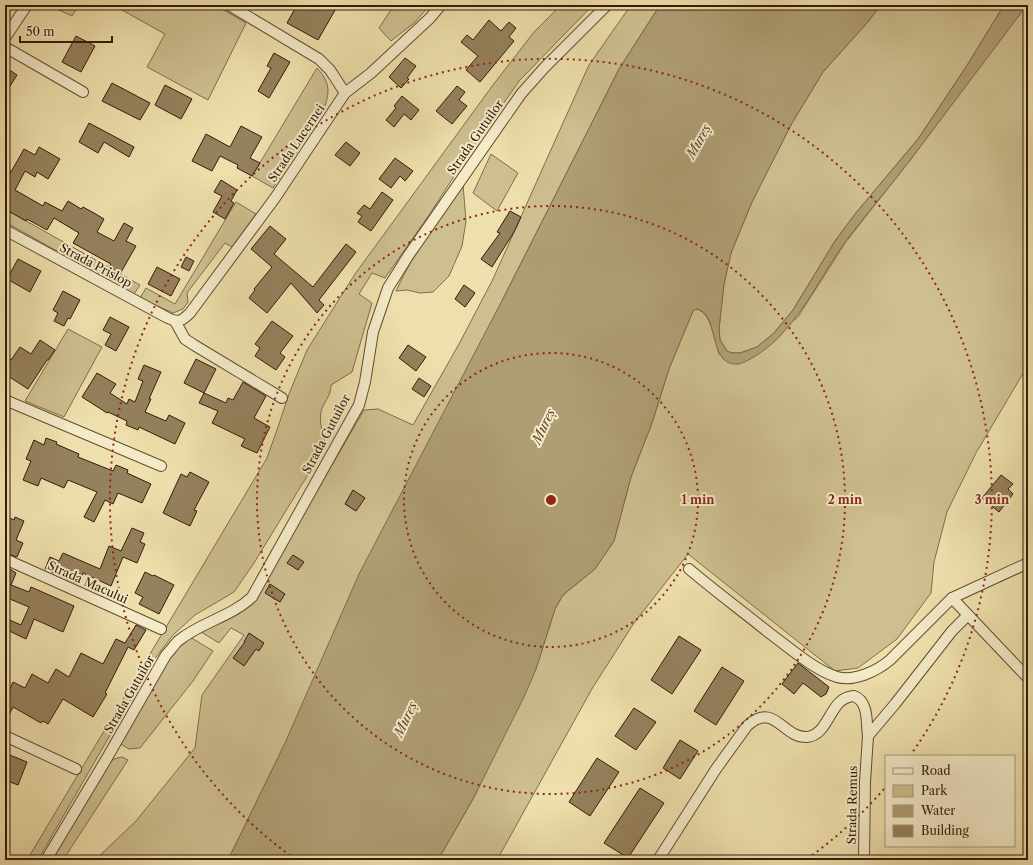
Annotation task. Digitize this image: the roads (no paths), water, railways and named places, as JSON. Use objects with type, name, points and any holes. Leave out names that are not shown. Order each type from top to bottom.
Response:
[{"type":"street","points":[[5,38],[27,5]]},
{"type":"street","points":[[230,5],[319,59],[330,70],[346,93]]},
{"type":"street","name":"Strada Lucernei","points":[[175,321],[183,320],[190,313],[275,198],[346,93],[371,73],[430,18],[441,5]]},
{"type":"street","name":"Strada Gutuilor","points":[[46,860],[166,655],[177,642],[189,633],[242,606],[252,597],[359,405],[373,332],[388,288],[408,256],[521,94],[544,68],[607,5]]},
{"type":"street","points":[[5,47],[83,92]]},
{"type":"street","name":"Strada Prislop","points":[[5,230],[175,321]]},
{"type":"street","points":[[175,321],[186,339],[194,346],[282,398]]},
{"type":"street","points":[[5,400],[161,466]]},
{"type":"street","name":"Strada Macului","points":[[5,559],[161,629]]},
{"type":"street","points":[[689,569],[793,651],[818,668],[837,677],[849,678],[880,669],[952,598],[1028,563]]},
{"type":"street","points":[[952,598],[1028,678]]},
{"type":"street","points":[[868,736],[952,631],[968,615]]},
{"type":"street","name":"Strada Remus","points":[[658,860],[716,769],[747,726],[754,720],[762,717],[768,717],[797,735],[807,737],[820,730],[833,710],[843,700],[854,696],[862,702],[865,708],[868,736],[866,750],[864,860]]},
{"type":"street","points":[[5,736],[76,769]]},
{"type":"water","name":"Mureș","points":[[660,5],[881,5],[823,72],[792,123],[752,202],[731,253],[724,284],[719,329],[720,340],[727,351],[732,353],[740,353],[757,347],[774,333],[793,310],[835,241],[855,214],[918,139],[966,67],[1004,5],[1027,5],[903,169],[845,242],[807,302],[790,325],[776,340],[760,353],[743,363],[728,363],[722,357],[717,348],[708,319],[703,312],[696,309],[693,311],[669,369],[652,423],[631,477],[614,541],[595,569],[563,595],[555,609],[536,669],[524,697],[473,799],[438,860],[228,860],[285,743],[359,574],[506,293],[619,69]]}]
